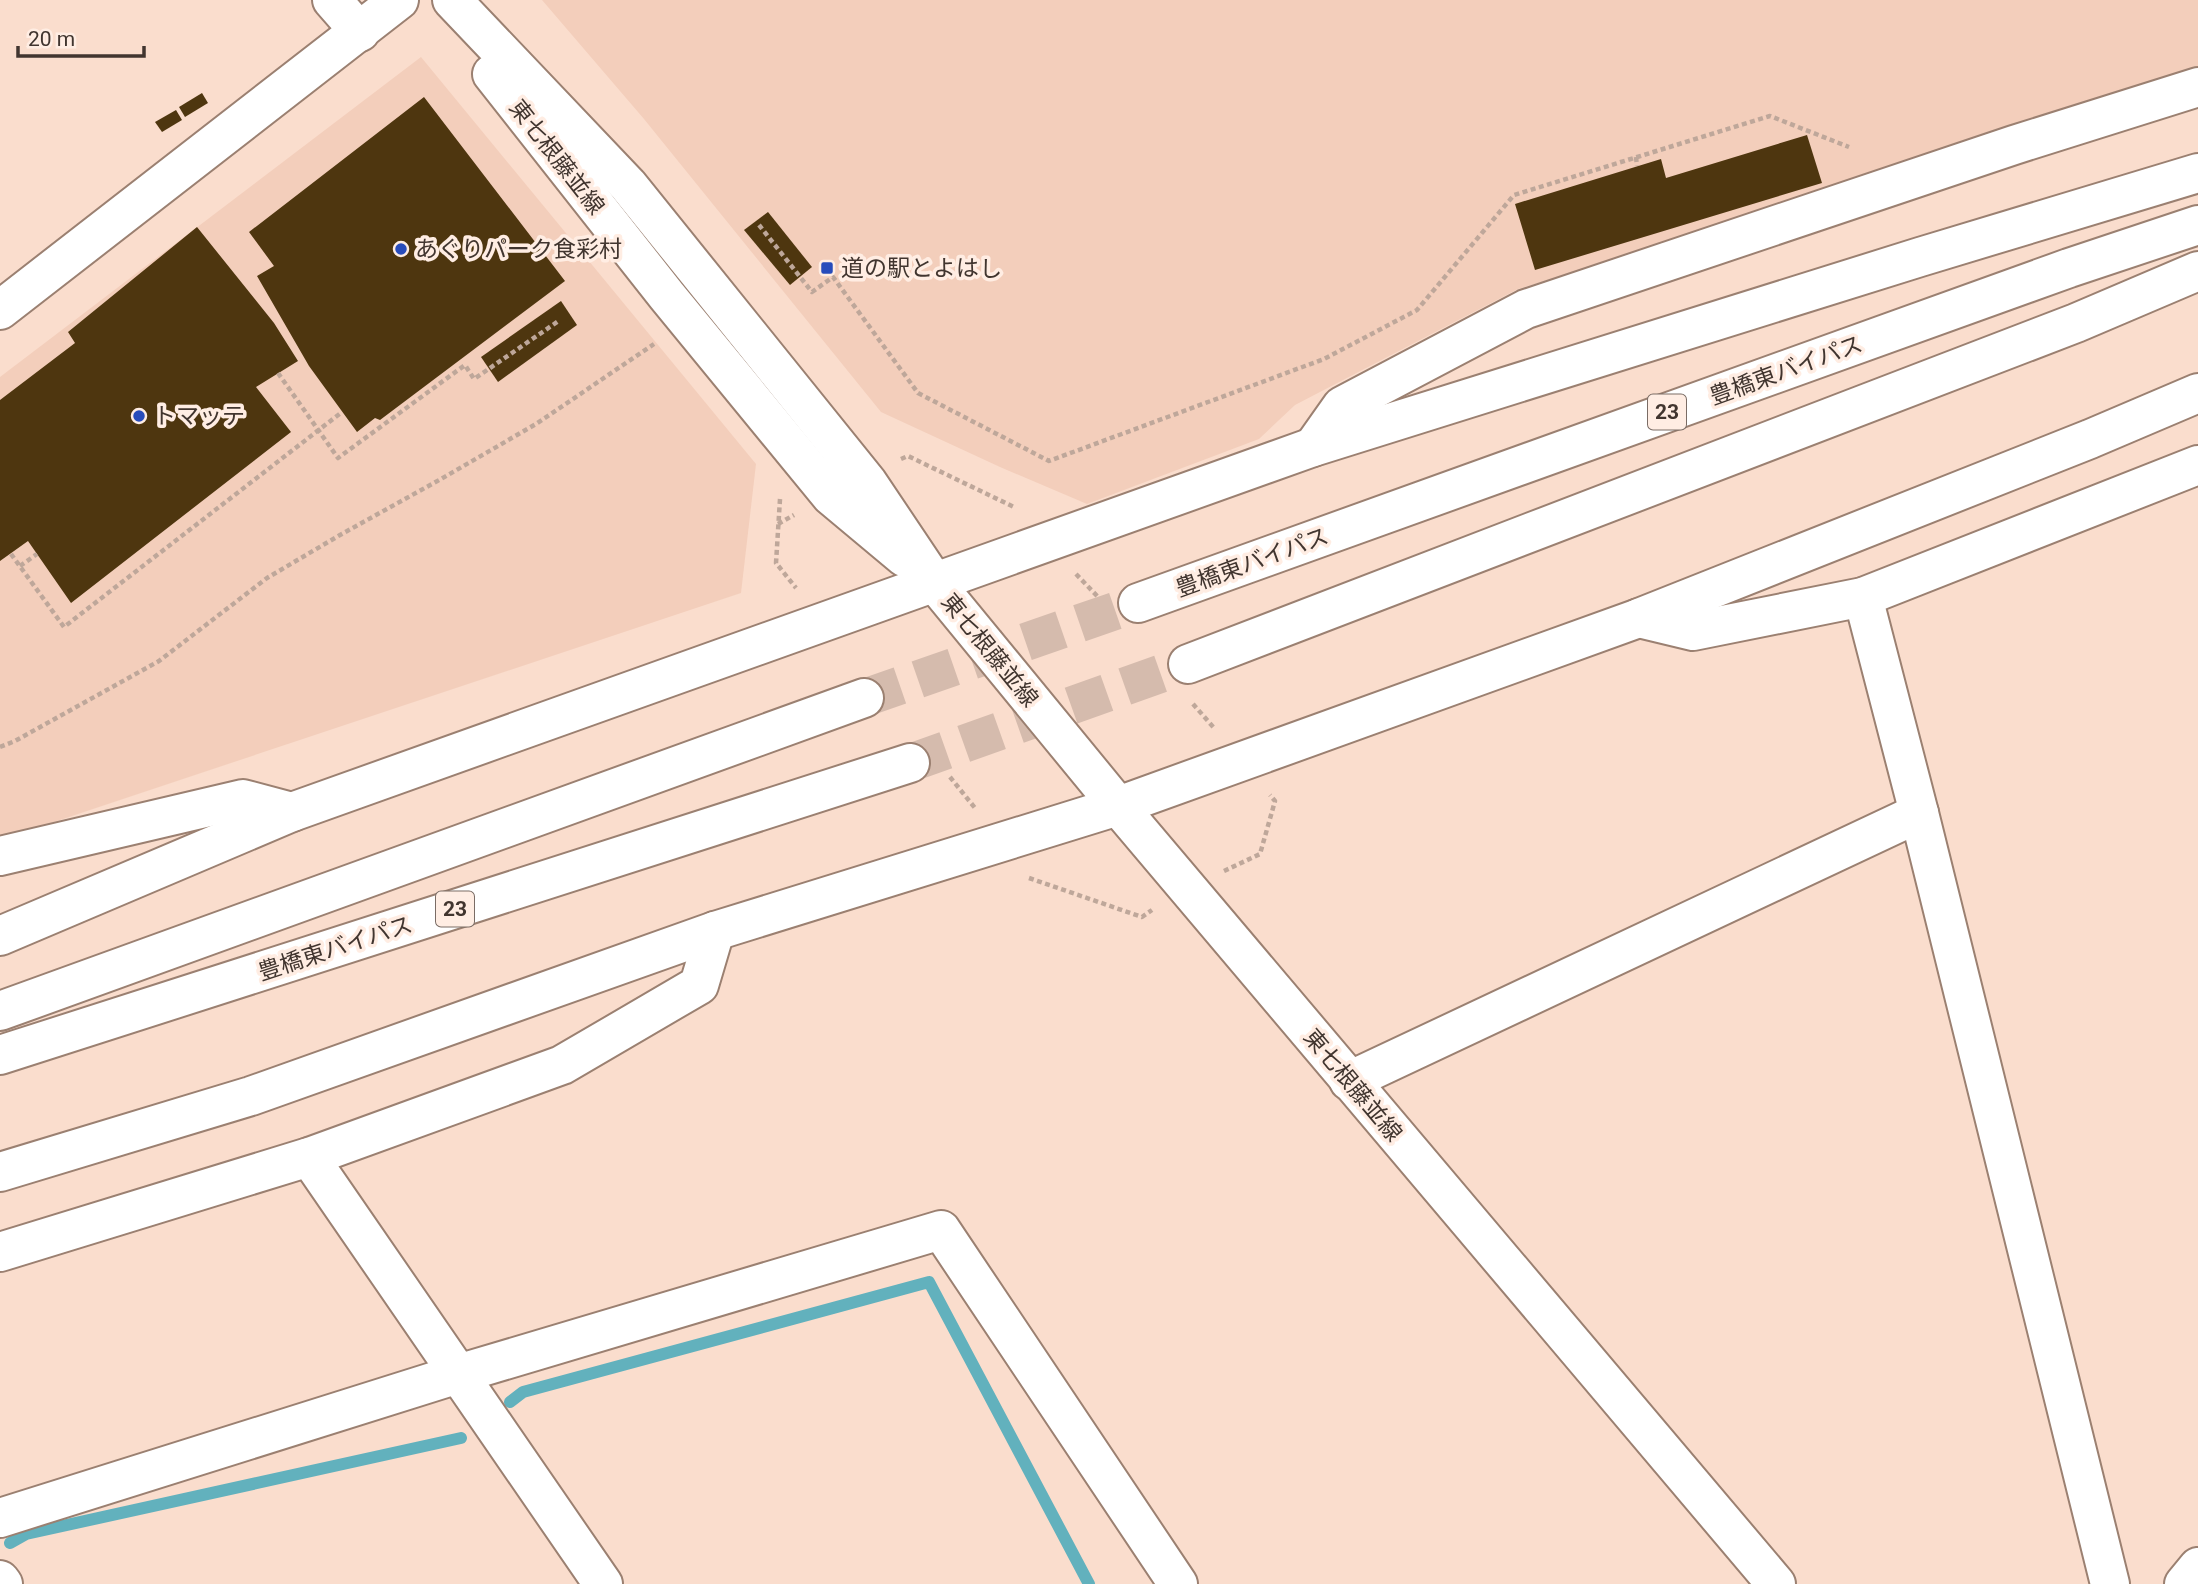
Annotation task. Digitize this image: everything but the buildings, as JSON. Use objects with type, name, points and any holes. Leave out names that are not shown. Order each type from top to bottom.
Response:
[{"type":"main road","points":[[332,0],[360,32]]},
{"type":"main road","points":[[0,310],[399,0]]},
{"type":"main road","name":"東七根藤並線","points":[[444,0],[489,71],[667,296],[831,496],[935,583]]},
{"type":"main road","name":"東七根藤並線","points":[[452,0],[628,186],[868,483],[935,583],[1118,806],[1776,1584]]},
{"type":"main road","points":[[1313,447],[1342,406],[1526,309],[2014,145],[2198,87]]},
{"type":"main road","points":[[0,936],[292,812],[1313,447],[2198,173]]},
{"type":"main road","name":"豊橋東バイパス","points":[[1138,603],[2069,268],[2198,225]]},
{"type":"main road","points":[[1188,664],[2063,328],[2198,271]]},
{"type":"main road","points":[[0,1172],[250,1096],[715,931],[1118,806],[1639,618],[2090,439],[2198,393]]},
{"type":"main road","points":[[1639,618],[1693,631],[1863,597],[2198,465]]},
{"type":"main road","points":[[1863,597],[2110,1584]]},
{"type":"main road","points":[[0,1011],[864,698]]},
{"type":"main road","name":"豊橋東バイパス","points":[[0,1055],[910,763]]},
{"type":"main road","points":[[0,856],[243,799],[292,812]]},
{"type":"main road","points":[[1349,1081],[1919,813]]},
{"type":"main road","points":[[0,1251],[309,1157],[562,1065],[699,985],[715,931]]},
{"type":"main road","points":[[309,1157],[603,1584]]},
{"type":"main road","points":[[0,1518],[458,1374],[941,1230],[1178,1584]]},
{"type":"main road","points":[[2184,1584],[2198,1567]]},
{"type":"path","points":[[759,225],[812,292],[833,277],[918,393],[1049,461],[1324,359],[1417,310],[1514,195],[1770,116],[1849,147]]},
{"type":"path","points":[[1636,157],[1637,166]]},
{"type":"path","points":[[278,373],[338,458],[465,365],[474,379],[559,320]]},
{"type":"path","points":[[0,747],[159,662],[267,578],[536,424],[659,341]]},
{"type":"path","points":[[11,554],[64,627],[342,412]]},
{"type":"path","points":[[20,566],[37,554]]},
{"type":"shaded area","name":"道の駅とよはし","points":[[542,0],[2198,0],[2198,74],[1765,214],[1518,289],[1295,405],[1259,439],[1087,504],[881,412],[644,119]]},
{"type":"shaded area","points":[[421,57],[756,464],[741,593],[0,840],[0,377]]},
{"type":"waterway","points":[[510,1402],[523,1392],[929,1282],[1089,1584]]},
{"type":"waterway","points":[[10,1543],[26,1534],[461,1438]]},
{"type":"tunnel","points":[[864,698],[1138,603]]},
{"type":"tunnel","points":[[910,763],[1188,664]]},
{"type":"place","name":"あぐりパーク食彩村","points":[[401,249]]},
{"type":"place","name":"道の駅とよはし","points":[[827,268]]},
{"type":"place","name":"トマッテ","points":[[139,416]]}]
